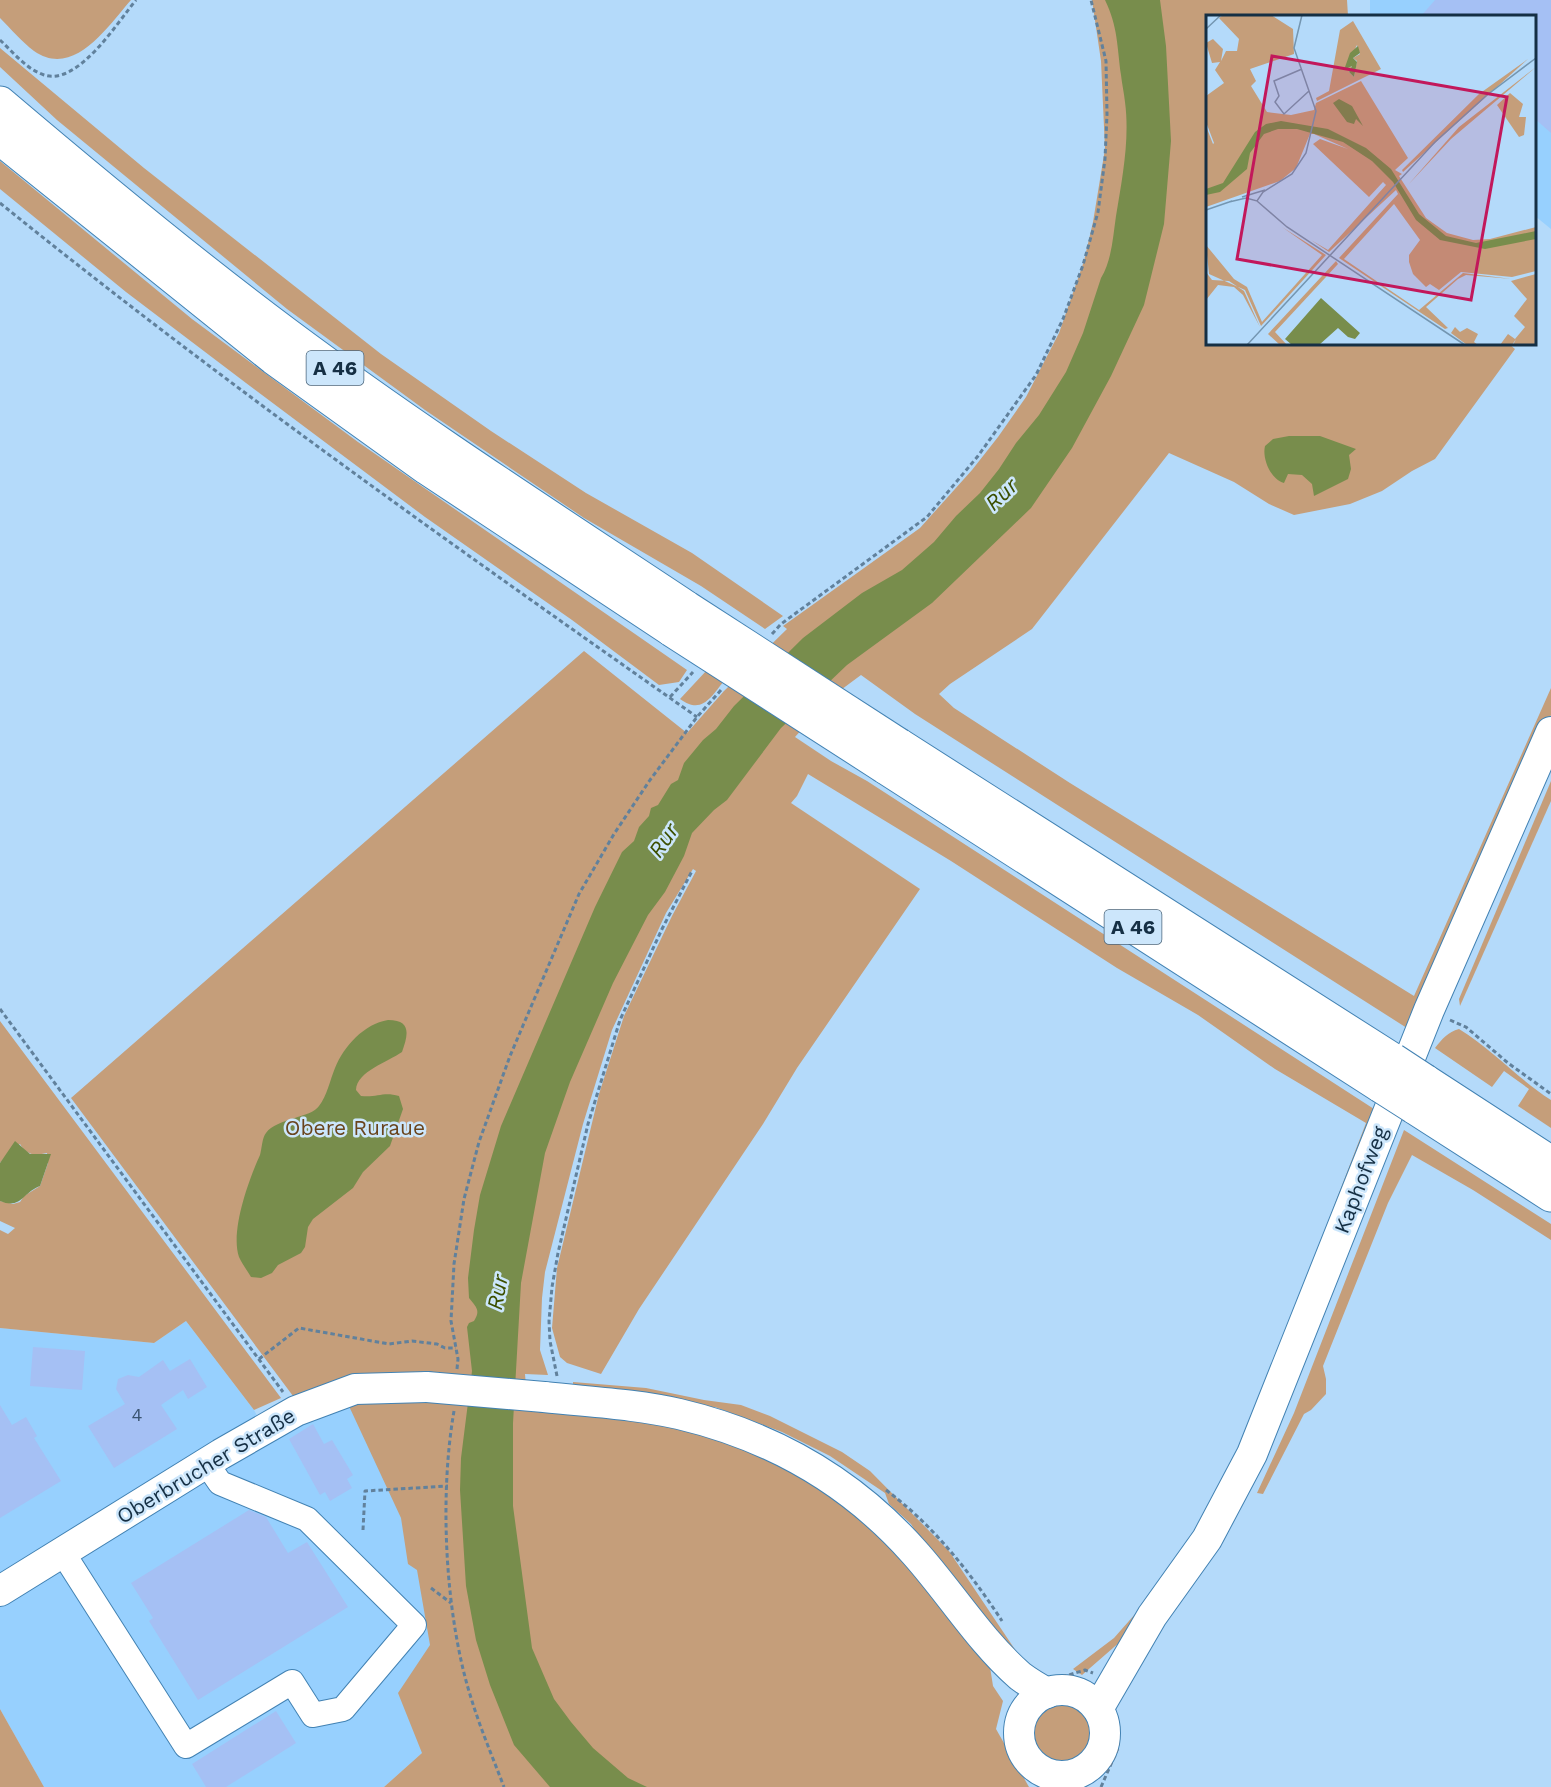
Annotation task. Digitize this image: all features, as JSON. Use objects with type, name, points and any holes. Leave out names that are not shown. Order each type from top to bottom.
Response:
[{"type":"highway","name":"A 46","points":[[0,103],[180,251],[286,334],[449,449],[679,619]]},
{"type":"highway","name":"A 46","points":[[0,138],[274,358],[427,468],[679,619],[1420,1094],[1551,1163]]},
{"type":"highway","name":"A 46","points":[[1420,1094],[1551,1195]]},
{"type":"main road","name":"Kaphofweg","points":[[1073,1698],[1152,1616],[1207,1539],[1252,1454],[1429,1010],[1551,732]]},
{"type":"main road","name":"Oberbrucher Straße","points":[[0,1592],[296,1411],[355,1389],[427,1387],[552,1397],[644,1408],[680,1414],[762,1442],[810,1464],[848,1489],[894,1528],[939,1579],[990,1644]]},
{"type":"main road","points":[[990,1644],[1021,1677],[1073,1698],[1104,1725],[1104,1742],[1098,1757],[1073,1780],[1038,1768],[1024,1754],[1019,1727],[1024,1714],[1034,1701],[1073,1698]]},
{"type":"main road","points":[[990,1644],[1024,1714]]},
{"type":"lane","points":[[63,1553],[186,1746],[292,1682],[313,1715],[343,1709],[414,1625],[307,1519],[220,1483],[207,1464]]},
{"type":"path","points":[[0,40],[31,69],[46,76],[64,76],[80,66],[136,0]]},
{"type":"path","points":[[0,203],[81,269],[300,435],[697,717]]},
{"type":"path","points":[[670,698],[697,667]]},
{"type":"path","points":[[552,1397],[549,1321],[552,1287],[588,1124],[620,1020],[692,871]]},
{"type":"path","points":[[0,1010],[296,1411]]},
{"type":"path","points":[[1429,1010],[1466,1027],[1508,1063],[1551,1095]]},
{"type":"path","points":[[259,1359],[299,1328],[389,1344],[412,1341],[456,1348]]},
{"type":"path","points":[[456,1403],[449,1441],[447,1528],[451,1603],[455,1633],[472,1700],[504,1787]]},
{"type":"path","points":[[363,1530],[365,1491],[448,1486]]},
{"type":"path","points":[[430,1588],[451,1603]]},
{"type":"shaded area","points":[[1370,0],[1551,0],[1551,229],[1536,217],[1536,15],[1370,15]]},
{"type":"shaded area","points":[[186,1321],[254,1410],[268,1436],[332,1405],[451,1405],[422,1753],[384,1787],[44,1787],[0,1709],[0,1328],[154,1343]]},
{"type":"green space","points":[[0,0],[131,0],[89,46],[76,54],[63,58],[49,58],[25,44],[0,18]]},
{"type":"green space","name":"Obere Ruraue","points":[[1092,0],[1347,0],[1348,15],[1206,15],[1206,345],[1510,345],[1515,349],[1435,459],[1382,491],[1350,504],[1294,515],[1269,504],[1234,482],[1169,453],[1032,629],[950,684],[939,694],[954,708],[1070,783],[1414,996],[1551,688],[1551,715],[1415,1013],[1410,1030],[915,714],[861,675],[830,698],[795,737],[867,781],[1374,1109],[1322,1264],[1312,1263],[1366,1123],[1275,1069],[1198,1015],[1117,968],[951,861],[808,774],[791,803],[920,889],[797,1068],[763,1124],[639,1309],[601,1374],[567,1363],[560,1357],[552,1328],[557,1268],[599,1094],[624,1016],[696,871],[693,869],[666,913],[612,1030],[583,1124],[545,1272],[540,1350],[548,1375],[525,1374],[528,1411],[639,1414],[775,1456],[878,1526],[990,1667],[993,1686],[1003,1701],[996,1729],[1029,1787],[384,1787],[422,1753],[398,1693],[430,1645],[417,1570],[408,1564],[401,1518],[348,1404],[296,1400],[71,1098],[584,651],[687,733],[724,691],[787,629],[783,626],[920,528],[998,437],[1026,397],[1059,333],[1084,261],[1105,149],[1101,61]]},
{"type":"green space","points":[[0,48],[144,168],[381,354],[491,431],[586,493],[692,553],[783,616],[765,629],[701,586],[584,518],[425,410],[287,309],[57,120],[0,67]]},
{"type":"green space","points":[[0,161],[192,319],[358,442],[687,670],[679,682],[659,685],[572,620],[425,517],[126,292],[0,189]]},
{"type":"green space","points":[[707,670],[724,681],[710,698],[700,705],[680,699]]},
{"type":"green space","points":[[1551,781],[1551,801],[1460,1006],[1459,999]]},
{"type":"green space","points":[[0,1021],[281,1398],[254,1410],[186,1321],[154,1343],[0,1328],[0,1230],[8,1234],[15,1228],[0,1221],[0,1201],[13,1204],[20,1202],[24,1196],[40,1186],[48,1163],[47,1153],[31,1154],[20,1144],[10,1151],[0,1163]]},
{"type":"green space","points":[[1459,1029],[1551,1100],[1551,1128],[1518,1106],[1529,1089],[1504,1071],[1492,1087],[1435,1048],[1446,1036]]},
{"type":"green space","points":[[1404,1130],[1551,1224],[1551,1240],[1473,1190],[1412,1155],[1388,1203],[1323,1366],[1326,1394],[1304,1414],[1263,1494],[1257,1493],[1294,1413]]},
{"type":"green space","points":[[573,1382],[646,1388],[741,1405],[770,1416],[842,1452],[870,1471],[949,1551],[1030,1670],[927,1550],[911,1524],[889,1504],[885,1493],[830,1456],[782,1432],[715,1407],[694,1408],[573,1388]]},
{"type":"green space","points":[[1244,1435],[1234,1474],[1121,1641],[1082,1675],[1073,1669],[1114,1638],[1136,1613],[1184,1547],[1216,1495]]},
{"type":"green space","points":[[1063,1703],[1081,1709],[1089,1717],[1095,1735],[1089,1753],[1081,1761],[1063,1767],[1045,1761],[1037,1753],[1031,1735],[1037,1717],[1045,1709]]},
{"type":"green space","points":[[0,1709],[44,1787],[0,1787]]},
{"type":"water","name":"Rur","points":[[1105,0],[1160,0],[1166,46],[1171,141],[1164,224],[1144,305],[1111,376],[1072,448],[1031,508],[932,603],[847,665],[781,728],[727,800],[692,833],[684,856],[665,892],[648,915],[613,983],[570,1082],[545,1153],[521,1283],[513,1423],[513,1506],[532,1648],[554,1699],[571,1722],[593,1748],[628,1778],[647,1787],[550,1787],[514,1745],[490,1685],[476,1640],[466,1586],[460,1490],[461,1458],[472,1371],[467,1327],[474,1321],[477,1311],[469,1298],[468,1278],[480,1195],[501,1126],[595,907],[622,852],[634,841],[639,827],[649,816],[651,808],[658,805],[671,784],[678,780],[684,763],[734,706],[803,638],[862,593],[902,570],[934,542],[999,469],[1016,443],[1039,415],[1066,372],[1083,333],[1110,256],[1125,159],[1127,131],[1125,102],[1115,28]]},
{"type":"water","points":[[1289,436],[1320,436],[1356,449],[1349,455],[1351,469],[1348,479],[1314,496],[1312,484],[1302,475],[1288,474],[1284,483],[1279,481],[1268,468],[1265,446],[1273,439]]},
{"type":"water","points":[[388,1020],[405,1026],[407,1034],[402,1052],[367,1072],[358,1083],[356,1090],[361,1096],[389,1094],[399,1096],[403,1109],[390,1146],[363,1172],[353,1188],[313,1219],[308,1227],[305,1247],[301,1253],[278,1265],[272,1273],[261,1278],[251,1277],[239,1257],[237,1233],[242,1205],[265,1135],[278,1124],[315,1110],[324,1098],[335,1068],[349,1044],[371,1026]]},
{"type":"water","points":[[15,1141],[30,1154],[51,1154],[40,1186],[17,1202],[7,1203],[0,1201],[0,1163]]},
{"type":"building","points":[[1435,0],[1551,0],[1551,133],[1536,120],[1536,15],[1422,15]]},
{"type":"building","points":[[33,1347],[85,1351],[82,1390],[30,1386]]},
{"type":"building","points":[[190,1359],[207,1387],[188,1399],[183,1390],[161,1405],[177,1429],[114,1468],[88,1426],[125,1404],[116,1389],[118,1379],[128,1375],[139,1377],[163,1360],[170,1371]]},
{"type":"building","points":[[0,1405],[12,1425],[26,1417],[37,1436],[34,1438],[61,1481],[0,1518]]},
{"type":"building","points":[[313,1424],[324,1444],[332,1440],[353,1475],[347,1479],[352,1488],[330,1501],[325,1492],[320,1495],[289,1439]]},
{"type":"building","points":[[249,1510],[266,1517],[288,1553],[307,1542],[348,1607],[198,1700],[149,1621],[153,1618],[131,1583]]},
{"type":"building","points":[[276,1711],[296,1743],[226,1787],[206,1787],[192,1764]]}]
